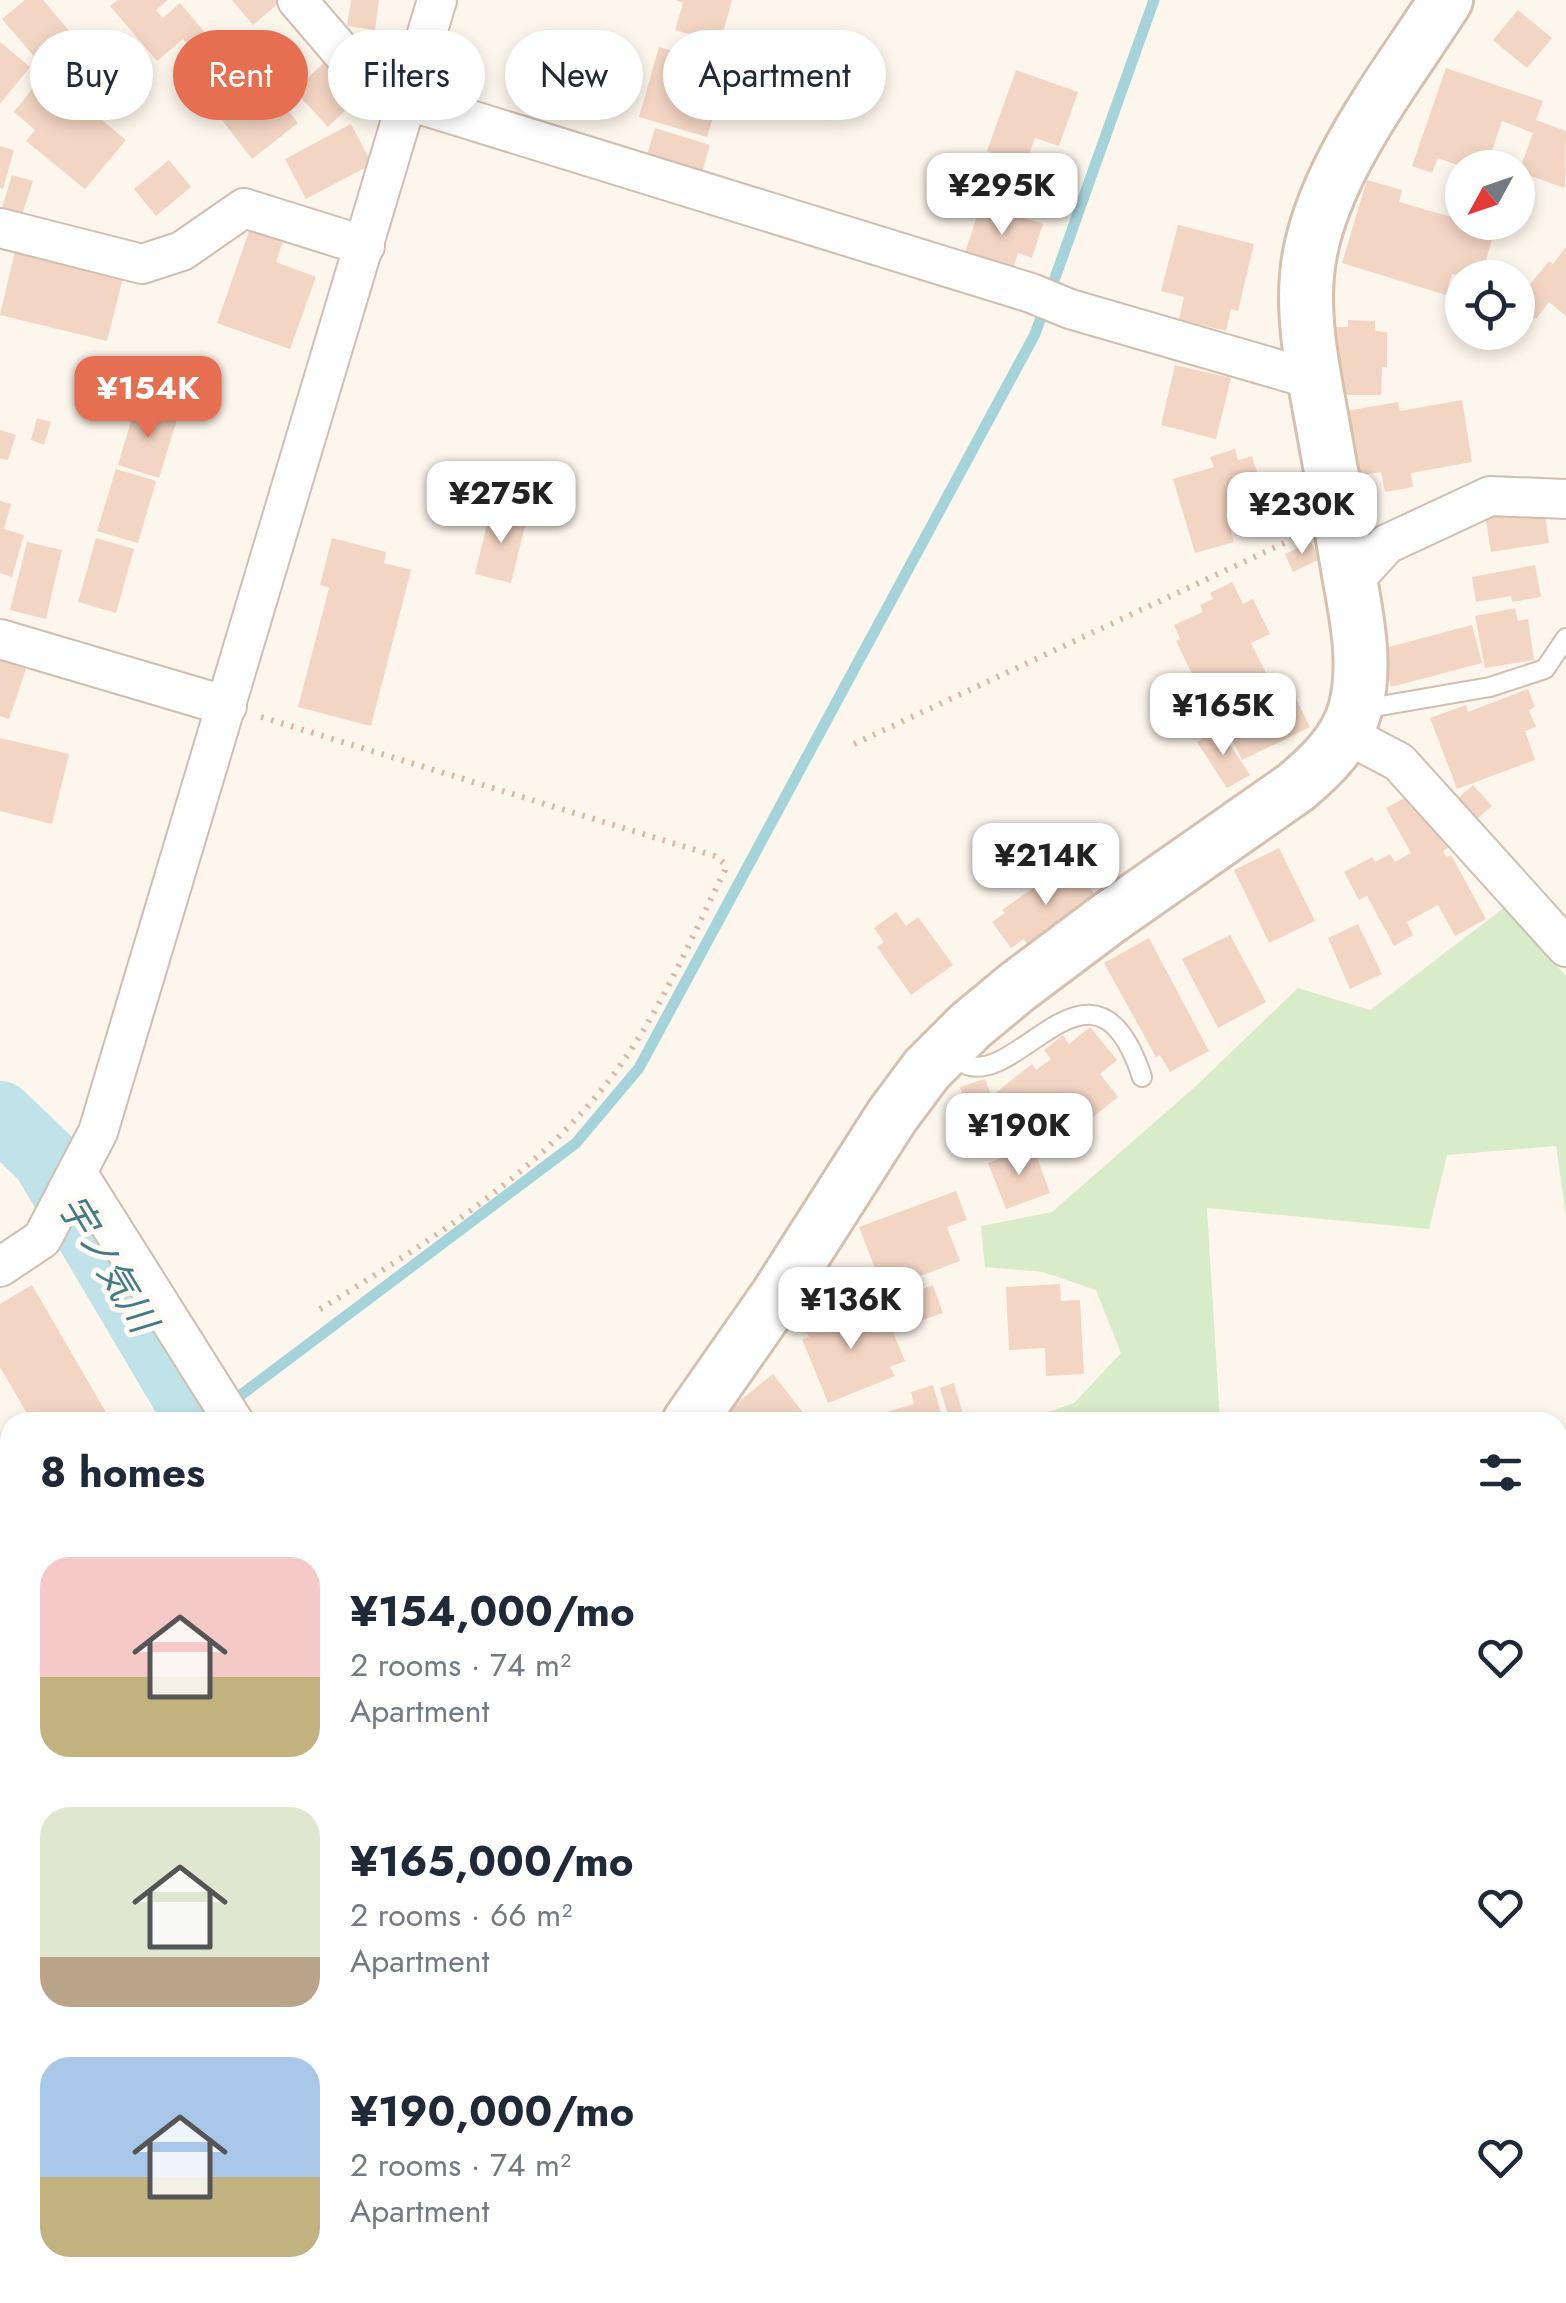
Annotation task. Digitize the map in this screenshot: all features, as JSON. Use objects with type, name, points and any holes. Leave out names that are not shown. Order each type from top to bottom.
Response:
[{"type":"street","points":[[297,0],[328,36]]},
{"type":"street","points":[[429,30],[438,0]]},
{"type":"street","points":[[695,1412],[777,1296],[892,1116],[928,1069],[970,1026],[1017,987],[1319,768],[1349,722],[1360,635],[1314,380],[1306,274],[1325,200],[1344,160],[1446,0]]},
{"type":"street","points":[[0,1268],[42,1239],[98,1132],[403,120]]},
{"type":"street","points":[[471,120],[1032,293],[1070,309],[1314,380]]},
{"type":"street","points":[[0,228],[142,264],[182,250],[244,208],[365,246]]},
{"type":"street","points":[[1351,583],[1387,544],[1490,496],[1566,498]]},
{"type":"street","points":[[0,639],[227,706]]},
{"type":"street","points":[[1349,722],[1399,762],[1566,947]]},
{"type":"street","points":[[76,1178],[228,1412]]},
{"type":"lane","points":[[1349,722],[1490,687],[1544,669],[1566,638]]},
{"type":"lane","points":[[967,1065],[979,1070],[995,1064],[1042,1031],[1084,1016],[1106,1019],[1120,1031],[1134,1053],[1142,1077]]},
{"type":"path","points":[[854,744],[1339,517]]},
{"type":"path","points":[[227,706],[715,856],[725,864],[660,1002],[611,1078],[558,1140],[490,1194],[317,1311]]},
{"type":"green space","points":[[1505,907],[1566,976],[1566,1215],[1556,1146],[1447,1155],[1429,1229],[1207,1208],[1219,1412],[1048,1412],[1074,1403],[1121,1353],[1096,1290],[1043,1272],[985,1267],[981,1226],[1052,1212],[1196,1086],[1298,988],[1370,1010]]},
{"type":"building","points":[[25,0],[43,0],[68,30],[30,30],[30,52],[2,19]]},
{"type":"building","points":[[118,0],[168,0],[156,10],[163,18],[180,3],[203,30],[173,30],[173,47],[157,61],[153,56],[153,30],[131,30],[110,6]]},
{"type":"building","points":[[232,0],[278,0],[280,2],[253,25]]},
{"type":"building","points":[[351,0],[379,0],[375,30],[347,26]]},
{"type":"building","points":[[676,0],[732,0],[724,30],[675,30],[683,3]]},
{"type":"building","points":[[1518,10],[1552,38],[1527,68],[1493,40]]},
{"type":"building","points":[[0,42],[30,67],[0,104]]},
{"type":"building","points":[[659,47],[663,48],[663,120],[712,120],[707,137],[643,118],[643,103]]},
{"type":"building","points":[[328,63],[328,120],[335,120],[328,127],[308,105],[308,77]]},
{"type":"building","points":[[1446,68],[1543,101],[1536,120],[1566,131],[1565,188],[1535,178],[1535,150],[1527,150],[1533,133],[1502,121],[1492,150],[1445,150],[1445,161],[1438,158],[1432,173],[1412,166]]},
{"type":"building","points":[[1016,70],[1078,92],[1059,146],[1035,138],[1025,165],[987,151]]},
{"type":"building","points":[[30,92],[30,120],[102,120],[126,140],[85,189],[26,141],[35,130],[14,112]]},
{"type":"building","points":[[222,120],[296,120],[298,123],[252,159]]},
{"type":"building","points":[[351,124],[372,164],[306,199],[285,159]]},
{"type":"building","points":[[655,128],[710,145],[700,179],[645,162]]},
{"type":"building","points":[[0,146],[14,150],[3,189],[0,188]]},
{"type":"building","points":[[995,159],[1057,180],[1045,218],[982,199]]},
{"type":"building","points":[[169,160],[191,187],[156,216],[134,189]]},
{"type":"building","points":[[12,175],[33,181],[22,215],[2,208]]},
{"type":"building","points":[[1367,180],[1402,190],[1399,202],[1445,215],[1445,240],[1492,240],[1486,260],[1445,260],[1445,295],[1342,263]]},
{"type":"building","points":[[981,204],[1043,224],[1032,258],[1018,253],[1012,272],[964,256]]},
{"type":"building","points":[[252,223],[285,235],[276,262],[316,277],[290,349],[217,323]]},
{"type":"building","points":[[1178,225],[1254,244],[1238,311],[1231,309],[1226,331],[1179,319],[1184,297],[1161,291]]},
{"type":"building","points":[[1566,247],[1566,316],[1549,302],[1536,319],[1535,278],[1549,261],[1553,264]]},
{"type":"building","points":[[15,251],[123,278],[107,341],[0,315]]},
{"type":"building","points":[[1348,320],[1375,321],[1375,331],[1387,332],[1387,367],[1382,367],[1381,395],[1341,395],[1342,366],[1333,366],[1334,327],[1348,327]]},
{"type":"building","points":[[1175,365],[1231,378],[1216,439],[1161,425]]},
{"type":"building","points":[[1462,400],[1472,462],[1411,473],[1413,487],[1385,492],[1381,472],[1358,476],[1346,411],[1398,402],[1400,411]]},
{"type":"building","points":[[136,404],[178,416],[159,478],[118,465]]},
{"type":"building","points":[[37,418],[51,422],[44,445],[31,440]]},
{"type":"building","points":[[0,430],[16,435],[8,460],[0,458]]},
{"type":"building","points":[[1235,449],[1238,460],[1252,456],[1259,478],[1266,476],[1273,500],[1226,514],[1234,542],[1195,553],[1173,479],[1214,467],[1210,457]]},
{"type":"building","points":[[453,463],[494,473],[489,499],[447,489]]},
{"type":"building","points":[[116,469],[156,481],[138,543],[97,531]]},
{"type":"building","points":[[0,501],[11,504],[4,529],[24,535],[12,577],[0,573]]},
{"type":"building","points":[[1544,507],[1549,543],[1491,552],[1485,515]]},
{"type":"building","points":[[491,508],[527,518],[511,583],[475,574]]},
{"type":"building","points":[[96,538],[134,549],[116,613],[78,602]]},
{"type":"building","points":[[332,538],[386,552],[384,563],[411,570],[371,726],[298,707],[329,588],[320,585]]},
{"type":"building","points":[[27,542],[62,550],[46,619],[10,610]]},
{"type":"building","points":[[1311,542],[1320,559],[1293,572],[1285,554]]},
{"type":"building","points":[[1535,565],[1541,597],[1512,602],[1511,596],[1476,602],[1472,577]]},
{"type":"building","points":[[1232,582],[1243,604],[1253,599],[1270,634],[1251,643],[1273,687],[1287,680],[1310,727],[1242,760],[1202,676],[1195,680],[1176,641],[1180,639],[1174,625],[1203,612],[1200,605],[1213,599],[1210,593]]},
{"type":"building","points":[[1515,608],[1518,621],[1528,619],[1534,660],[1485,668],[1475,616]]},
{"type":"building","points":[[1472,625],[1482,663],[1391,687],[1381,649]]},
{"type":"building","points":[[0,660],[26,669],[9,719],[0,716]]},
{"type":"building","points":[[1528,689],[1535,707],[1529,710],[1536,727],[1525,731],[1535,760],[1457,789],[1430,718],[1466,705],[1468,712]]},
{"type":"building","points":[[1219,728],[1250,775],[1227,788],[1197,742]]},
{"type":"building","points":[[0,738],[69,754],[52,824],[0,811]]},
{"type":"building","points":[[1473,785],[1492,806],[1477,819],[1458,798]]},
{"type":"building","points":[[1417,791],[1448,848],[1443,851],[1447,857],[1451,855],[1486,919],[1455,936],[1438,905],[1407,922],[1413,935],[1394,946],[1367,896],[1359,900],[1344,872],[1372,857],[1375,862],[1390,854],[1395,862],[1411,853],[1386,808]]},
{"type":"building","points":[[1279,848],[1315,921],[1269,943],[1234,870]]},
{"type":"building","points":[[1072,861],[1099,900],[1030,949],[1024,939],[1011,948],[992,922],[1005,913],[1002,910]]},
{"type":"building","points":[[896,912],[906,926],[918,917],[953,965],[911,995],[877,947],[884,942],[874,928]]},
{"type":"building","points":[[1358,924],[1382,974],[1350,989],[1328,938]]},
{"type":"building","points":[[1230,935],[1266,1002],[1218,1028],[1182,959]]},
{"type":"building","points":[[1149,938],[1209,1051],[1170,1072],[1160,1055],[1156,1057],[1104,963]]},
{"type":"building","points":[[1090,1027],[1117,1060],[1100,1074],[1118,1097],[1068,1137],[1051,1114],[1026,1134],[994,1094],[1032,1064],[1036,1070],[1051,1059],[1044,1050],[1063,1035],[1069,1044]]},
{"type":"building","points":[[985,1079],[994,1103],[968,1112],[960,1087]]},
{"type":"building","points":[[1033,1146],[1050,1193],[1006,1209],[988,1163]]},
{"type":"building","points":[[956,1191],[967,1220],[947,1227],[960,1261],[912,1279],[917,1291],[933,1285],[943,1313],[908,1325],[898,1297],[887,1300],[859,1227]]},
{"type":"building","points":[[1060,1284],[1061,1301],[1080,1300],[1084,1374],[1046,1376],[1045,1348],[1009,1350],[1006,1287]]},
{"type":"building","points":[[32,1285],[106,1412],[26,1412],[0,1367],[0,1304]]},
{"type":"building","points":[[831,1306],[839,1325],[883,1308],[905,1361],[890,1367],[895,1376],[828,1403],[802,1339],[809,1337],[801,1319]]},
{"type":"building","points":[[773,1374],[803,1412],[730,1412]]},
{"type":"building","points":[[954,1383],[962,1412],[947,1412],[940,1388]]},
{"type":"building","points":[[933,1385],[941,1412],[887,1412],[914,1404],[911,1392]]},
{"type":"waterway","points":[[218,1412],[576,1143],[639,1068],[1035,334],[1154,0]]},
{"type":"waterway","name":"宇ノ気川","points":[[0,1115],[45,1158],[195,1412]]}]
